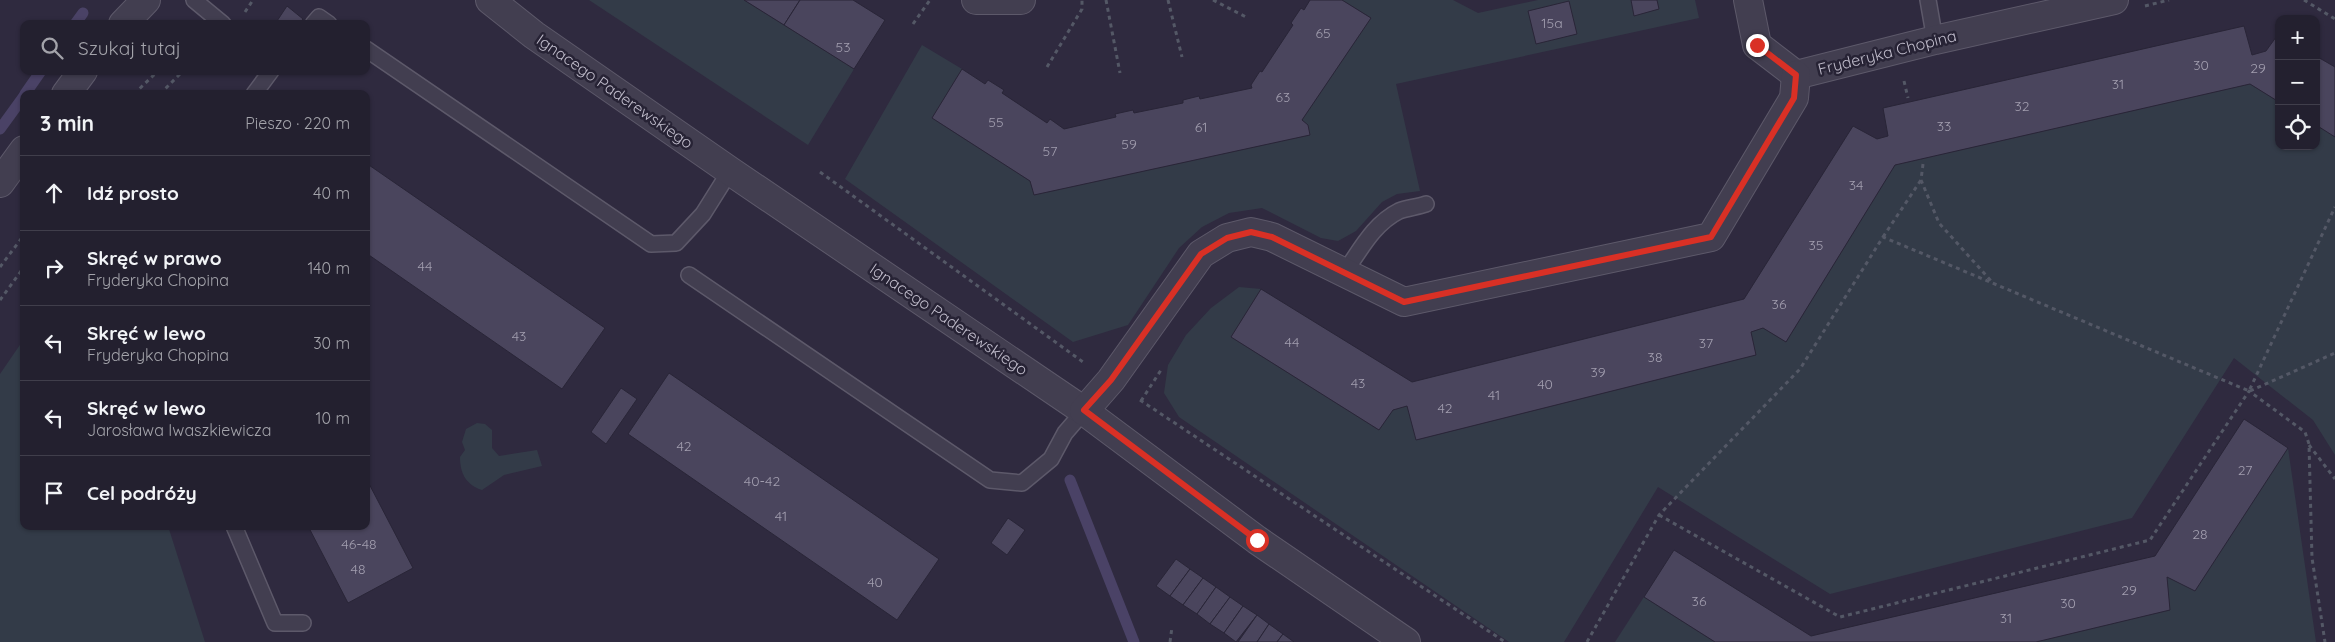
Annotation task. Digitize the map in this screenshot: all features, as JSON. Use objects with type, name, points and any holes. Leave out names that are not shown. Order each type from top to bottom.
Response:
[{"type":"street","points":[[127,20],[146,0]]},
{"type":"street","name":"Ignacego Paderewskiego","points":[[490,0],[542,40],[730,171],[1084,410],[1257,540],[1406,642]]},
{"type":"street","points":[[976,0],[1020,0]]},
{"type":"street","points":[[1748,0],[1757,45],[1796,75]]},
{"type":"street","name":"Fryderyka Chopina","points":[[1084,410],[1111,380],[1201,254],[1227,238],[1251,232],[1272,237],[1404,302],[1711,237],[1794,98],[1796,75],[1935,40],[2114,0]]},
{"type":"street","points":[[69,90],[80,75]]},
{"type":"street","points":[[0,183],[20,156]]},
{"type":"lane","points":[[194,0],[219,20]]},
{"type":"lane","points":[[1928,0],[1935,40]]},
{"type":"lane","points":[[370,52],[651,244],[676,243],[703,214],[730,171]]},
{"type":"lane","points":[[257,90],[268,75]]},
{"type":"lane","points":[[1344,273],[1369,236],[1384,221],[1400,211],[1426,204]]},
{"type":"lane","points":[[689,275],[990,480],[1022,483],[1051,459],[1065,433],[1084,410]]},
{"type":"lane","points":[[236,530],[275,622],[303,623]]},
{"type":"path","points":[[243,14],[253,0]]},
{"type":"path","points":[[913,24],[930,0]]},
{"type":"path","points":[[1047,67],[1082,9],[1082,0]]},
{"type":"path","points":[[1106,0],[1120,73]]},
{"type":"path","points":[[1168,0],[1182,57]]},
{"type":"path","points":[[1213,0],[1246,18]]},
{"type":"path","points":[[2140,7],[2169,0]]},
{"type":"path","points":[[2304,0],[2335,19]]},
{"type":"path","points":[[138,90],[154,75]]},
{"type":"path","points":[[164,90],[179,75]]},
{"type":"path","points":[[1587,642],[1659,515],[1800,369],[1921,180],[1923,164]]},
{"type":"path","points":[[820,172],[1140,401],[1504,642]]},
{"type":"path","points":[[1921,180],[1939,222],[1994,284]]},
{"type":"path","points":[[1659,515],[1840,617],[2150,540],[2249,391],[2335,209]]},
{"type":"path","points":[[1883,237],[2249,391],[2305,432],[2309,444],[2312,558],[2324,642]]},
{"type":"path","points":[[0,268],[20,240]]},
{"type":"path","points":[[0,300],[20,272]]},
{"type":"path","points":[[2249,391],[2335,353]]},
{"type":"path","points":[[1140,401],[1167,362]]},
{"type":"path","points":[[2309,444],[2335,479]]},
{"type":"path","points":[[1170,642],[1172,627]]},
{"type":"shaded area","points":[[589,0],[744,0],[854,69],[808,145]]},
{"type":"shaded area","points":[[1342,0],[1453,0],[1478,13],[1538,0],[1695,0],[1699,18],[1396,84],[1420,191],[1397,194],[1382,202],[1356,231],[1338,241],[1321,238],[1262,208],[1229,213],[1202,227],[1179,248],[1128,325],[1073,342],[845,179],[922,45],[962,69],[932,118],[1030,181],[1034,195],[1310,135],[1302,120],[1371,18]]},
{"type":"shaded area","points":[[2250,84],[2275,100],[2275,150],[2320,150],[2320,127],[2335,136],[2335,455],[2313,420],[2234,358],[2132,518],[1830,594],[1658,487],[1564,642],[1509,642],[1179,417],[1164,393],[1168,365],[1186,335],[1211,308],[1239,287],[1261,289],[1231,337],[1379,430],[1393,410],[1407,406],[1417,440],[1756,355],[1751,332],[1763,328],[1786,342],[1895,165]]},
{"type":"shaded area","points":[[20,345],[20,530],[169,530],[205,642],[0,642],[0,374]]},
{"type":"shaded area","points":[[477,423],[485,424],[492,430],[492,448],[499,456],[537,450],[542,466],[504,475],[482,490],[476,488],[465,478],[461,468],[460,457],[465,450],[462,442],[466,429]]},
{"type":"shaded area","points":[[2288,448],[2316,642],[2036,642],[2170,610],[2167,577],[2195,590]]},
{"type":"shaded area","points":[[1644,597],[1715,642],[1615,642]]},
{"type":"building","points":[[744,0],[800,0],[784,25]]},
{"type":"building","points":[[800,0],[853,0],[885,20],[854,69],[784,25]]},
{"type":"building","points":[[1310,0],[1342,0],[1371,18],[1302,120],[1308,125],[1310,135],[1034,195],[1030,181],[932,118],[962,69],[985,84],[988,80],[1004,90],[1002,93],[1047,123],[1050,119],[1064,129],[1116,117],[1115,114],[1133,110],[1134,113],[1183,103],[1183,100],[1199,96],[1200,99],[1252,88],[1251,85],[1260,71],[1262,72],[1293,25],[1291,23],[1301,8],[1304,10]]},
{"type":"building","points":[[1631,0],[1657,0],[1659,9],[1634,16]]},
{"type":"building","points":[[1569,1],[1577,34],[1536,44],[1528,11]]},
{"type":"building","points":[[287,6],[303,19],[302,20],[278,20]]},
{"type":"building","points":[[2244,26],[2252,55],[2266,51],[2275,39],[2275,100],[2250,84],[1895,165],[1786,342],[1763,328],[1751,332],[1756,355],[1416,440],[1407,406],[1393,410],[1379,430],[1231,337],[1261,289],[1412,382],[1744,299],[1853,126],[1877,139],[1888,136],[1883,108]]},
{"type":"building","points":[[2320,58],[2335,67],[2335,137],[2320,128]]},
{"type":"building","points":[[370,166],[605,328],[562,389],[370,256]]},
{"type":"building","points":[[669,373],[939,559],[897,620],[628,434]]},
{"type":"building","points":[[621,388],[637,399],[606,444],[591,432]]},
{"type":"building","points":[[2244,419],[2288,448],[2195,591],[2167,577],[2170,610],[2036,642],[1715,642],[1644,597],[1674,550],[1811,636],[2155,556]]},
{"type":"building","points":[[370,486],[413,568],[348,603],[310,530],[370,530]]},
{"type":"building","points":[[1008,518],[1025,530],[1007,555],[991,543]]},
{"type":"building","points":[[1176,559],[1190,569],[1170,596],[1156,586]]},
{"type":"building","points":[[1190,569],[1203,578],[1183,605],[1170,596]]},
{"type":"building","points":[[1203,578],[1216,587],[1197,614],[1183,605]]},
{"type":"building","points":[[1216,587],[1230,597],[1210,624],[1197,614]]},
{"type":"building","points":[[1230,597],[1243,606],[1224,633],[1210,624]]},
{"type":"building","points":[[1243,606],[1257,615],[1236,642],[1224,633]]},
{"type":"building","points":[[1257,615],[1269,624],[1257,642],[1238,642]]},
{"type":"building","points":[[1269,624],[1283,634],[1277,642],[1257,642]]},
{"type":"building","points":[[1283,634],[1294,642],[1277,642]]},
{"type":"waterway","points":[[78,20],[83,13]]},
{"type":"waterway","points":[[28,90],[38,75]]},
{"type":"waterway","points":[[0,129],[20,102]]},
{"type":"waterway","points":[[1070,480],[1134,642]]},
{"type":"route","points":[[1257,540],[1084,410],[1111,380],[1201,254],[1227,238],[1251,232],[1272,237],[1404,302],[1711,237],[1794,98],[1796,75],[1757,45]]}]
